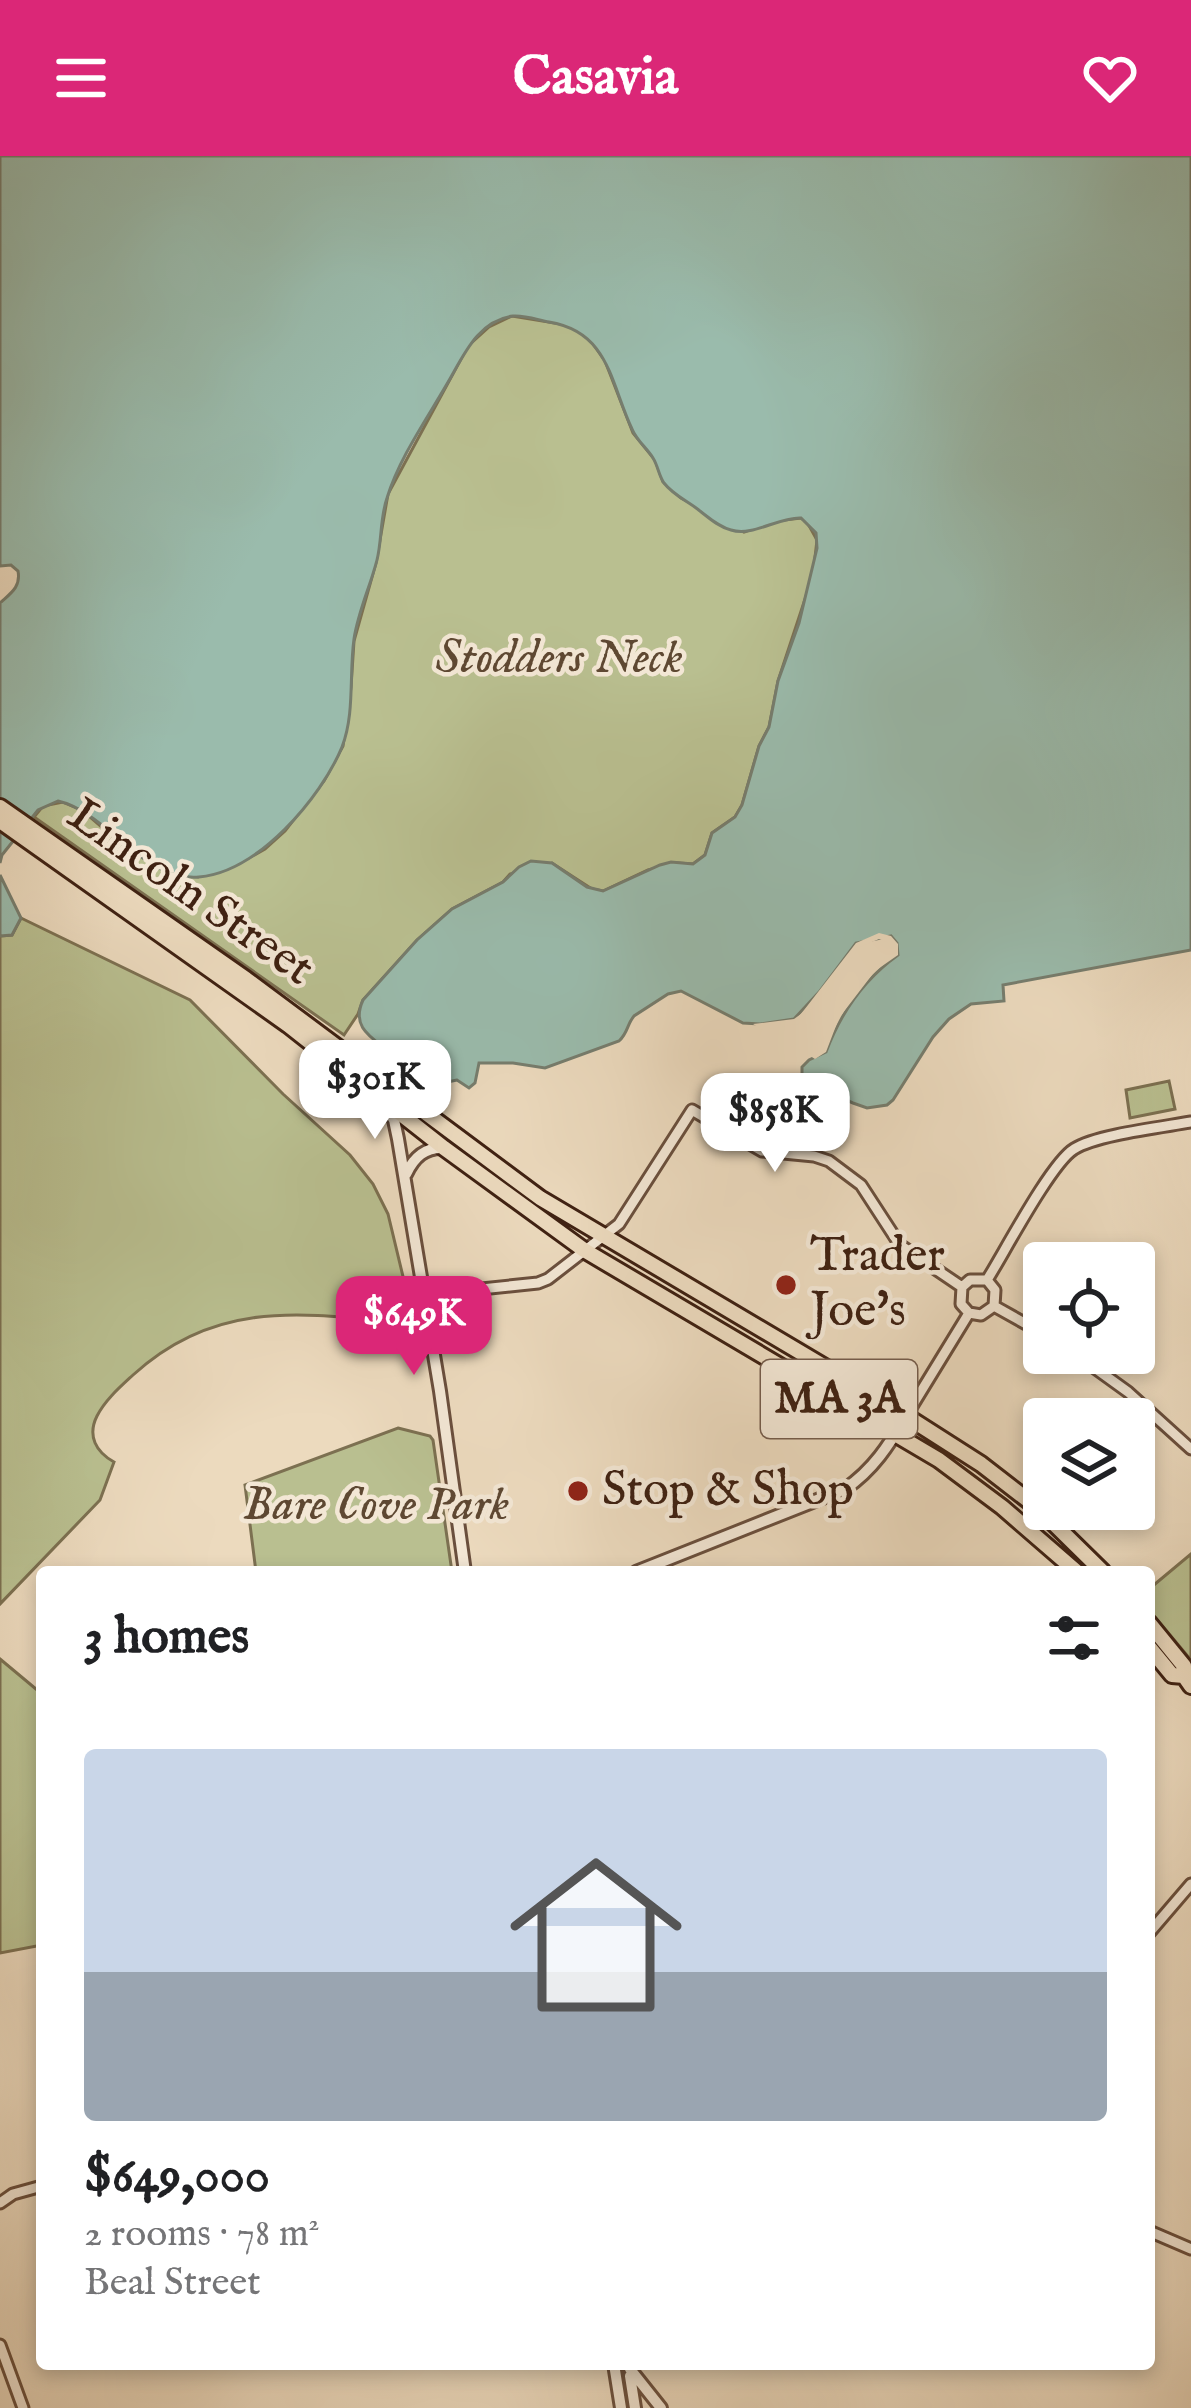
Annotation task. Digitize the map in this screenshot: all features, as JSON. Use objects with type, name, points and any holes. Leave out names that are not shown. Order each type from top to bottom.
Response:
[{"type":"main road","name":"Lincoln Street","points":[[0,807],[584,1250],[939,1460],[1070,1566]]},
{"type":"main road","name":"Lincoln Street","points":[[0,821],[31,835],[246,979],[528,1190],[906,1416],[1010,1485],[1097,1566]]},
{"type":"main road","points":[[1155,1630],[1184,1666],[1188,1681]]},
{"type":"main road","points":[[1155,1655],[1172,1675],[1188,1681]]},
{"type":"street","points":[[379,1096],[394,1120],[405,1177],[464,1566]]},
{"type":"street","points":[[424,1295],[548,1279],[619,1224],[692,1111],[762,1150],[829,1161],[861,1185],[900,1245],[962,1287]]},
{"type":"street","points":[[987,1280],[1070,1151],[1083,1144],[1191,1121]]},
{"type":"street","points":[[405,1177],[421,1154],[444,1148]]},
{"type":"street","points":[[970,1280],[987,1280],[995,1290],[994,1306],[982,1315],[969,1312],[961,1304],[962,1287],[970,1280]]},
{"type":"street","points":[[994,1306],[1023,1322]]},
{"type":"street","points":[[651,1566],[845,1489],[866,1474],[969,1312]]},
{"type":"street","points":[[1103,1374],[1191,1449]]},
{"type":"street","points":[[1155,1922],[1191,1884]]},
{"type":"street","points":[[0,2203],[36,2188]]},
{"type":"street","points":[[1155,2233],[1191,2248]]},
{"type":"street","points":[[0,2345],[23,2408]]},
{"type":"street","points":[[615,2370],[621,2408]]},
{"type":"street","points":[[629,2370],[635,2408]]},
{"type":"street","points":[[631,2370],[661,2408]]},
{"type":"green space","name":"Stodders Neck","points":[[512,316],[567,325],[588,337],[605,361],[633,433],[655,460],[663,482],[681,498],[744,532],[776,521],[801,518],[807,522],[817,540],[813,575],[742,805],[735,817],[712,833],[705,855],[693,864],[648,870],[603,891],[552,863],[510,874],[452,909],[417,940],[363,1000],[344,1035],[34,817],[43,806],[63,802],[82,810],[158,866],[198,877],[249,858],[285,831],[324,781],[343,746],[354,641],[376,563],[388,494],[468,346],[489,327]]},
{"type":"green space","points":[[21,918],[190,1000],[350,1155],[373,1184],[388,1214],[412,1314],[404,1323],[330,1316],[261,1317],[196,1333],[164,1351],[118,1389],[97,1416],[95,1443],[114,1462],[100,1500],[0,1604],[0,936],[12,935]]},
{"type":"green space","points":[[1169,1081],[1175,1109],[1130,1118],[1126,1090]]},
{"type":"green space","name":"Bare Cove Park","points":[[398,1428],[430,1436],[451,1566],[255,1566],[245,1485]]},
{"type":"green space","points":[[1191,1554],[1191,1660],[1155,1617],[1155,1584]]},
{"type":"green space","points":[[0,1659],[36,1689],[36,1946],[0,1953]]},
{"type":"shaded area","points":[[0,156],[1191,156],[1191,950],[1003,985],[1004,1001],[971,1004],[949,1019],[887,1105],[867,1108],[832,1094],[802,1074],[802,1067],[826,1052],[854,998],[898,955],[891,936],[856,943],[794,1019],[743,1023],[681,991],[634,1016],[619,1041],[545,1068],[479,1063],[475,1083],[469,1088],[457,1080],[433,1083],[410,1075],[365,1031],[360,1010],[363,1000],[417,940],[452,909],[531,861],[552,863],[587,887],[603,891],[660,865],[693,864],[705,855],[712,833],[735,817],[769,727],[817,548],[816,533],[801,518],[748,531],[731,530],[676,495],[634,433],[596,348],[569,328],[518,316],[491,324],[475,339],[399,467],[356,629],[342,747],[319,788],[285,829],[243,862],[221,872],[179,876],[160,869],[93,818],[58,801],[38,810],[0,863],[0,603],[19,577],[11,565],[0,566]]},
{"type":"shaded area","points":[[0,875],[21,918],[12,935],[0,936]]},
{"type":"pier","points":[[879,933],[898,944],[898,955],[875,971],[839,1018],[826,1052],[815,1059],[807,1054],[821,1048],[834,1014],[871,967],[893,952],[887,942],[879,939],[860,947],[798,1024],[763,1030],[753,1024],[801,1014],[856,943]]},
{"type":"place","name":"Trader Joe's","points":[[786,1285]]},
{"type":"place","name":"Stop & Shop","points":[[578,1491]]}]
